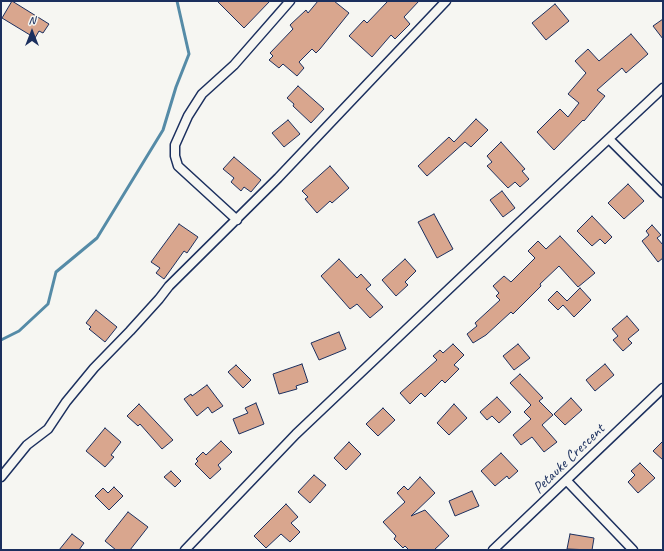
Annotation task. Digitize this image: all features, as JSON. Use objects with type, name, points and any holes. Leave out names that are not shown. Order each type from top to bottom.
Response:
[{"type":"street","points":[[237,220],[178,166],[175,156],[175,145],[188,116],[202,94],[234,65],[290,1]]},
{"type":"street","points":[[1,477],[27,446],[48,429],[66,402],[94,368],[130,331],[169,286],[237,220],[446,1]]},
{"type":"street","points":[[185,550],[296,434],[663,88]]},
{"type":"street","points":[[609,139],[663,193]]},
{"type":"street","name":"Petauke Crescent","points":[[493,550],[663,388]]},
{"type":"street","points":[[566,482],[633,550]]},
{"type":"building","points":[[12,1],[49,24],[43,33],[39,31],[35,38],[2,18]]},
{"type":"building","points":[[217,1],[270,1],[244,28]]},
{"type":"building","points":[[318,1],[334,1],[349,13],[316,53],[312,49],[299,62],[304,68],[297,76],[283,64],[279,68],[269,60],[273,56],[270,53],[293,29],[290,25],[306,10],[308,13]]},
{"type":"building","points":[[388,1],[419,1],[404,17],[410,24],[395,39],[391,35],[372,57],[349,36],[364,20],[367,23]]},
{"type":"building","points":[[555,4],[569,21],[546,40],[532,23]]},
{"type":"building","points":[[663,19],[663,39],[653,26]]},
{"type":"building","points":[[631,34],[648,54],[626,73],[622,68],[597,90],[605,96],[584,121],[583,120],[554,150],[537,132],[560,109],[568,117],[579,103],[568,94],[586,73],[575,61],[588,49],[599,61]]},
{"type":"building","points":[[298,86],[324,109],[311,123],[293,106],[294,104],[287,98]]},
{"type":"building","points":[[476,119],[488,130],[471,147],[465,142],[427,176],[418,166],[449,137],[454,142]]},
{"type":"building","points":[[288,120],[300,134],[284,147],[272,133]]},
{"type":"building","points":[[501,142],[525,169],[522,171],[529,179],[520,187],[515,182],[508,188],[487,166],[492,162],[487,156]]},
{"type":"building","points":[[234,157],[261,180],[251,192],[244,187],[241,191],[231,182],[234,178],[223,169]]},
{"type":"building","points":[[330,166],[349,188],[332,203],[330,201],[317,213],[305,199],[308,197],[302,191]]},
{"type":"building","points":[[628,184],[644,201],[624,219],[608,203]]},
{"type":"building","points":[[502,191],[515,208],[503,217],[490,200]]},
{"type":"building","points":[[434,214],[453,249],[437,258],[418,222]]},
{"type":"building","points":[[592,216],[612,237],[605,244],[600,239],[592,246],[577,231]]},
{"type":"building","points":[[179,224],[198,237],[187,253],[184,251],[164,279],[156,273],[160,268],[151,262]]},
{"type":"building","points":[[652,225],[661,235],[657,238],[663,245],[663,258],[658,262],[642,241],[649,235],[646,231]]},
{"type":"building","points":[[560,236],[595,273],[578,287],[559,266],[540,284],[541,286],[513,314],[511,312],[486,335],[473,343],[467,334],[477,326],[475,323],[500,300],[496,296],[499,293],[493,286],[504,276],[511,282],[535,258],[528,251],[538,241],[546,249]]},
{"type":"building","points":[[339,259],[357,278],[361,274],[371,285],[366,289],[383,307],[370,318],[357,304],[350,309],[321,276]]},
{"type":"building","points":[[405,259],[416,271],[405,282],[408,285],[396,296],[382,280]]},
{"type":"building","points":[[580,288],[591,300],[574,317],[563,305],[558,310],[548,300],[557,291],[567,301]]},
{"type":"building","points":[[96,310],[117,327],[105,342],[89,329],[91,327],[86,323]]},
{"type":"building","points":[[627,316],[639,330],[628,339],[632,343],[623,351],[613,340],[618,336],[612,329]]},
{"type":"building","points":[[339,332],[346,349],[319,360],[311,343]]},
{"type":"building","points":[[453,344],[464,355],[454,365],[459,369],[445,383],[442,380],[425,397],[421,393],[410,404],[400,393],[437,360],[433,356],[440,350],[443,353]]},
{"type":"building","points":[[518,344],[530,358],[514,370],[503,356]]},
{"type":"building","points":[[302,364],[308,382],[296,386],[297,389],[279,394],[273,374]]},
{"type":"building","points":[[605,364],[614,375],[595,391],[586,380]]},
{"type":"building","points":[[236,365],[251,380],[243,388],[228,372]]},
{"type":"building","points":[[520,374],[543,398],[539,401],[553,415],[542,425],[557,442],[544,452],[532,437],[521,445],[513,435],[531,419],[524,412],[531,405],[510,383]]},
{"type":"building","points":[[207,385],[223,406],[212,413],[208,407],[197,416],[184,399],[191,394],[192,396]]},
{"type":"building","points":[[497,397],[511,412],[499,423],[492,416],[487,420],[480,412]]},
{"type":"building","points":[[571,398],[582,410],[565,425],[554,414]]},
{"type":"building","points":[[256,403],[264,424],[239,434],[233,419],[248,413],[245,408]]},
{"type":"building","points":[[139,404],[173,440],[162,449],[140,424],[138,426],[127,416]]},
{"type":"building","points":[[454,404],[467,418],[449,435],[437,423]]},
{"type":"building","points":[[383,408],[395,420],[378,436],[366,424]]},
{"type":"building","points":[[105,428],[121,442],[111,455],[114,457],[105,467],[86,451]]},
{"type":"building","points":[[221,441],[232,452],[218,465],[221,469],[210,479],[195,464],[198,461],[196,459],[203,452],[206,455]]},
{"type":"building","points":[[663,441],[663,460],[653,451]]},
{"type":"building","points":[[349,442],[361,454],[346,470],[334,458]]},
{"type":"building","points":[[501,453],[518,471],[509,479],[507,476],[495,486],[481,471]]},
{"type":"building","points":[[640,463],[655,478],[638,493],[628,482],[635,475],[631,471]]},
{"type":"building","points":[[171,471],[181,481],[175,487],[164,477]]},
{"type":"building","points":[[314,475],[326,485],[310,503],[298,492]]},
{"type":"building","points":[[420,477],[435,493],[411,516],[425,510],[449,536],[434,550],[409,550],[405,546],[403,548],[394,539],[396,536],[383,522],[405,502],[397,493],[404,486],[408,490]]},
{"type":"building","points":[[114,487],[123,496],[109,510],[95,496],[103,488],[108,493]]},
{"type":"building","points":[[472,491],[479,506],[455,516],[449,501]]},
{"type":"building","points":[[286,504],[298,517],[291,523],[300,532],[290,542],[281,534],[266,548],[254,536]]},
{"type":"building","points":[[128,512],[148,527],[130,550],[116,550],[105,541]]},
{"type":"building","points":[[72,534],[84,543],[79,550],[59,550]]},
{"type":"building","points":[[570,534],[594,538],[592,550],[567,549]]},
{"type":"waterway","points":[[1,340],[19,331],[48,304],[56,272],[97,238],[163,130],[176,87],[189,54],[177,1]]}]
